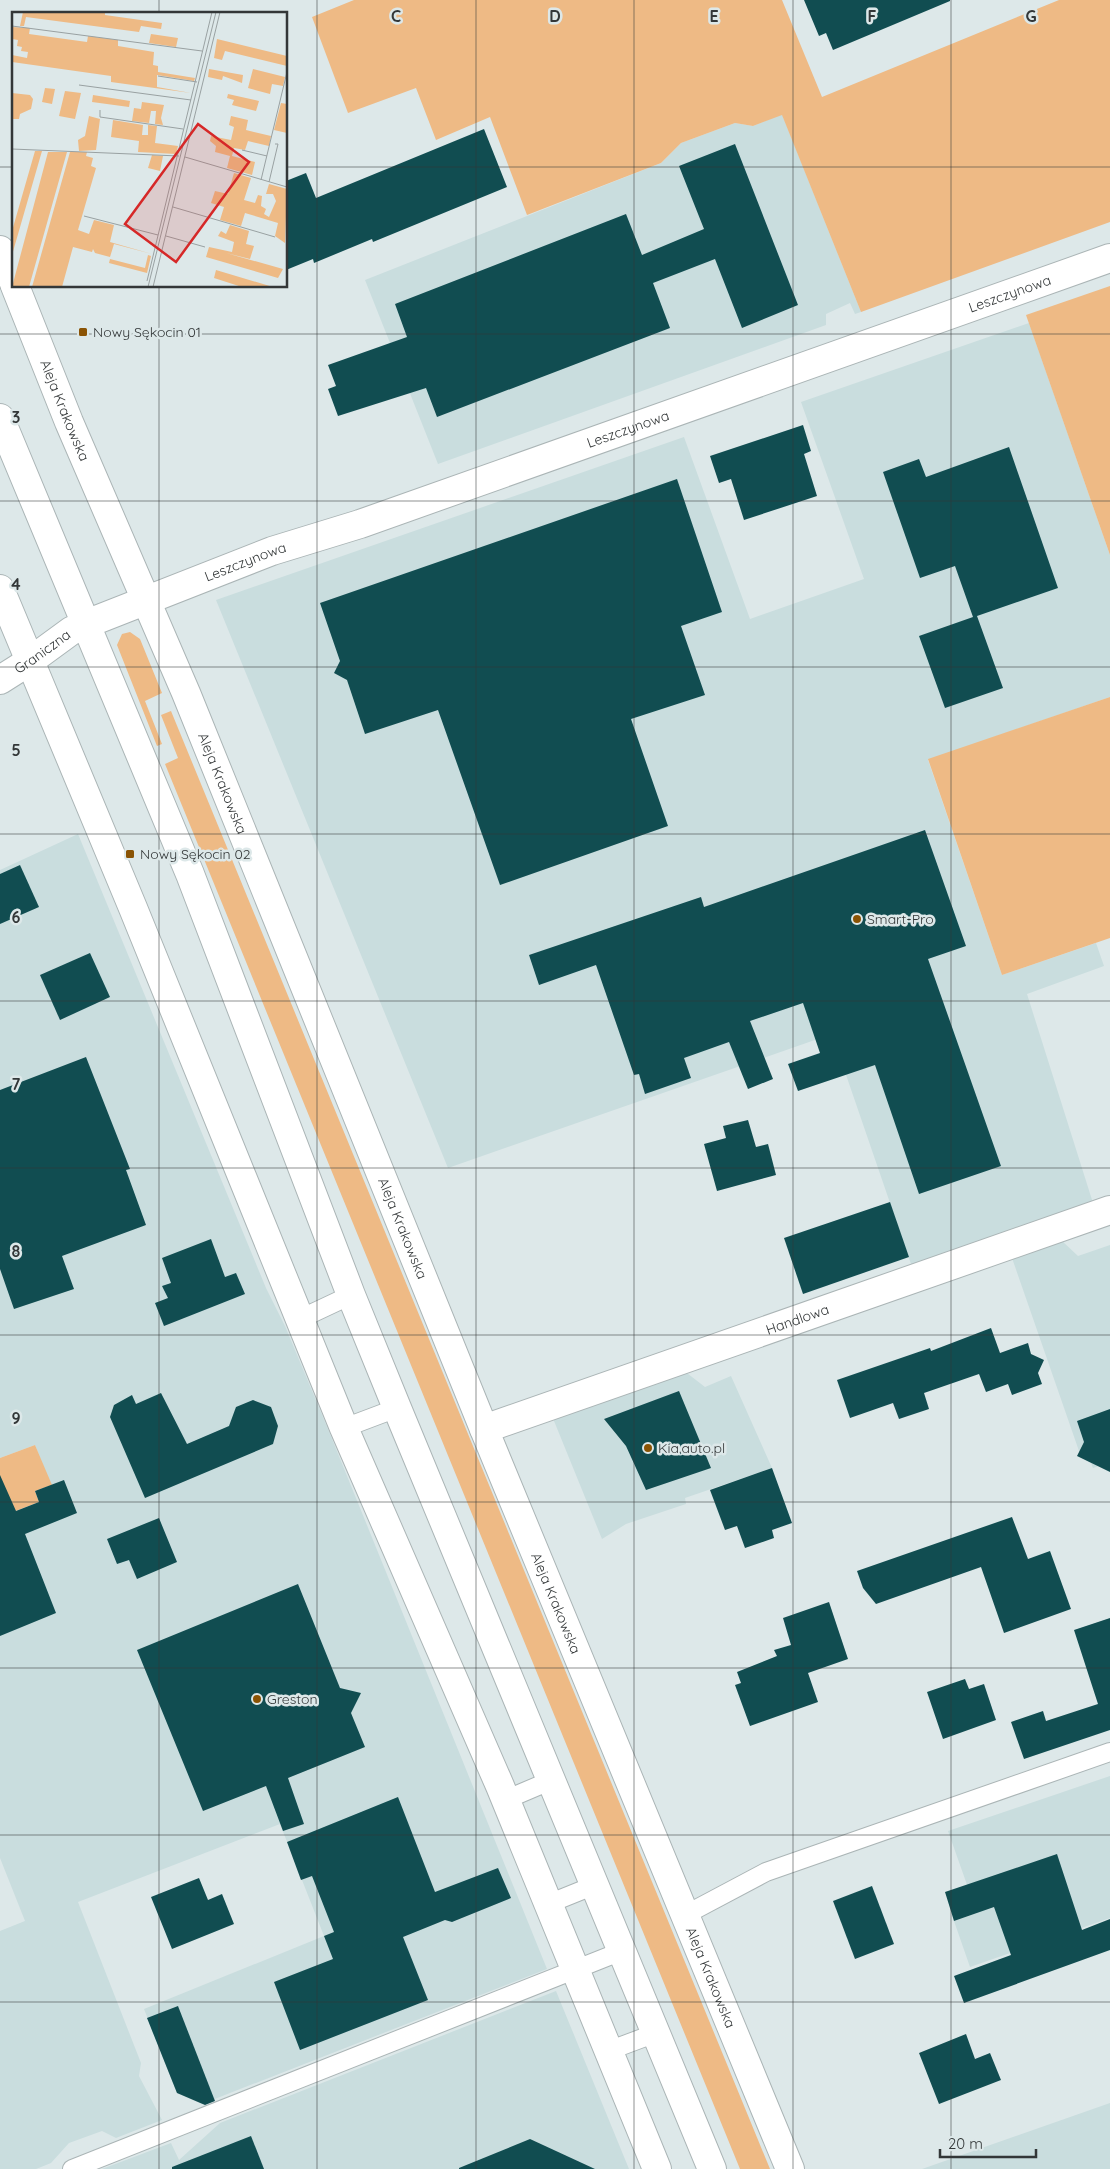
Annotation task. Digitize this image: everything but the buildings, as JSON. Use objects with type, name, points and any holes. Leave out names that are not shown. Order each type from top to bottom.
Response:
[{"type":"main road","name":"Aleja Krakowska","points":[[0,250],[12,280]]},
{"type":"main road","name":"Leszczynowa","points":[[86,624],[145,599],[272,551],[360,524],[1110,258]]},
{"type":"main road","name":"Aleja Krakowska","points":[[15,288],[69,422],[145,599],[323,1028],[484,1428],[790,2169]]},
{"type":"main road","points":[[0,418],[190,874],[351,1295],[712,2169]]},
{"type":"main road","points":[[0,589],[344,1428],[505,1800],[657,2169]]},
{"type":"main road","name":"Graniczna","points":[[0,680],[71,631],[86,624]]},
{"type":"main road","name":"Handlowa","points":[[484,1428],[1110,1210]]},
{"type":"lane","points":[[300,1319],[351,1295]]},
{"type":"lane","points":[[344,1428],[397,1408]]},
{"type":"lane","points":[[685,1915],[766,1872],[1110,1752]]},
{"type":"lane","points":[[505,1800],[552,1780]]},
{"type":"lane","points":[[548,1904],[594,1885]]},
{"type":"lane","points":[[72,2169],[622,1951]]},
{"type":"lane","points":[[608,2051],[656,2033]]},
{"type":"shaded area","points":[[354,0],[782,0],[822,97],[1059,0],[1110,0],[1110,222],[861,312],[782,115],[753,126],[735,123],[681,143],[661,163],[527,215],[490,117],[436,140],[416,88],[348,113],[312,17]]},
{"type":"shaded area","points":[[782,114],[861,312],[855,314],[850,303],[826,314],[826,325],[438,464],[365,280],[661,163],[681,143],[735,123],[753,126]]},
{"type":"shaded area","points":[[1110,286],[1110,555],[1026,315]]},
{"type":"shaded area","points":[[1029,323],[1110,555],[1110,697],[928,760],[1002,975],[1096,943],[1104,966],[1027,994],[1093,1203],[912,1267],[832,1034],[448,1168],[216,600],[684,437],[750,619],[864,579],[801,402]]},
{"type":"shaded area","points":[[130,632],[140,639],[162,693],[145,701],[162,744],[157,746],[117,645],[122,634]]},
{"type":"shaded area","points":[[1110,697],[1110,938],[1002,975],[928,759]]},
{"type":"shaded area","points":[[171,711],[770,2169],[740,2169],[165,764],[178,758],[161,715]]},
{"type":"shaded area","points":[[78,834],[266,1288],[285,1326],[330,1434],[547,1969],[202,2104],[177,2093],[144,2009],[324,1936],[280,1824],[78,1902],[141,2063],[139,2076],[162,2120],[116,2138],[102,2131],[69,2143],[51,2163],[36,2169],[0,2169],[0,1931],[25,1921],[0,1858],[0,1517],[39,1502],[35,1491],[51,1485],[35,1445],[0,1458],[0,870]]},
{"type":"shaded area","points":[[1061,1240],[1078,1256],[1110,1245],[1110,1462],[1093,1468],[1091,1463],[1082,1458],[1079,1451],[1012,1258]]},
{"type":"shaded area","points":[[683,1370],[705,1387],[731,1376],[772,1468],[685,1498],[686,1504],[626,1524],[602,1539],[552,1416]]},
{"type":"shaded area","points":[[35,1445],[52,1485],[35,1491],[39,1502],[0,1517],[0,1458]]},
{"type":"shaded area","points":[[1110,1776],[1110,1918],[970,1967],[954,1921],[977,1913],[948,1831]]},
{"type":"shaded area","points":[[556,1991],[629,2169],[102,2169],[171,2143],[179,2160],[220,2123]]},
{"type":"shaded area","points":[[1110,2103],[1110,2169],[922,2169]]},
{"type":"place","name":"Nowy Sękocin 01","points":[[83,332]]},
{"type":"place","name":"Nowy Sękocin 02","points":[[130,854]]},
{"type":"place","name":"Smart-Pro","points":[[857,919]]},
{"type":"place","name":"Kia.auto.pl","points":[[648,1448]]},
{"type":"place","name":"Greston","points":[[257,1699]]}]
